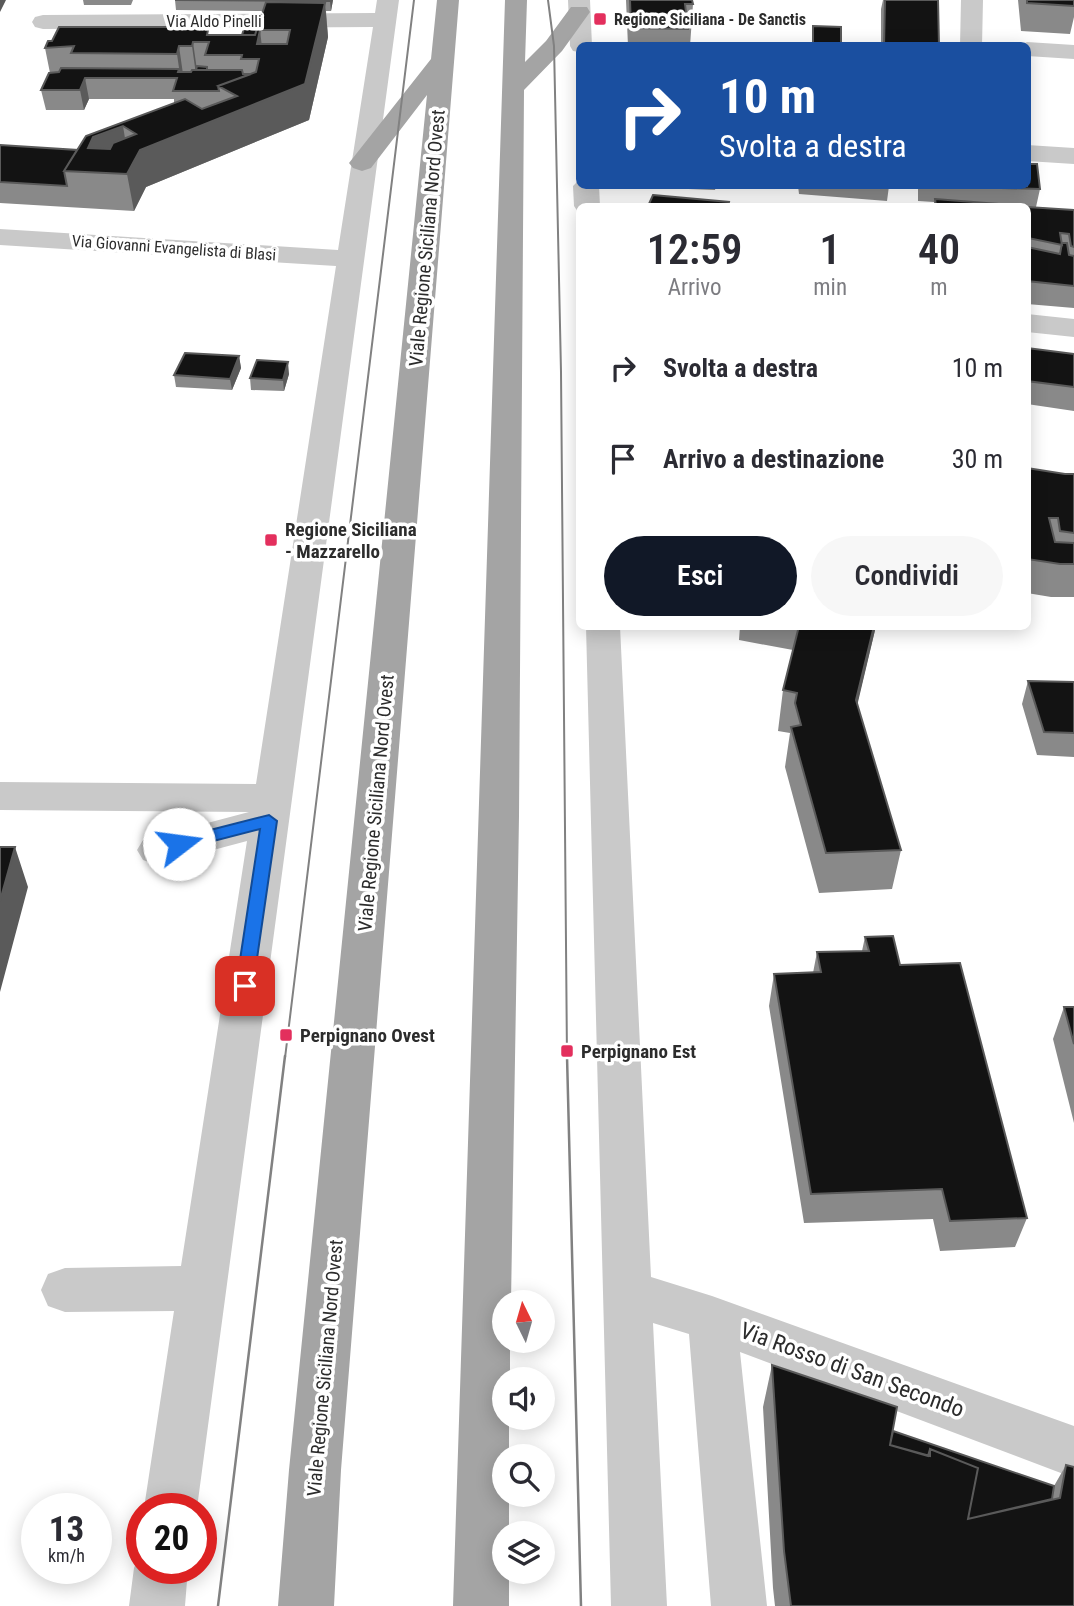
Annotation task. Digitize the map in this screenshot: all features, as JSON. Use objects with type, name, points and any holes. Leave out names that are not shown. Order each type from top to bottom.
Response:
[{"type":"main road","name":"Viale Regione Siciliana Nord Ovest","points":[[306,1606],[315,1470],[448,0]]},
{"type":"main road","points":[[481,1606],[516,0]]},
{"type":"main road","points":[[512,88],[554,46],[579,6]]},
{"type":"main road","points":[[362,163],[443,59]]},
{"type":"street","points":[[32,47],[53,0]]},
{"type":"street","points":[[154,22],[162,0]]},
{"type":"street","points":[[972,0],[976,42]]},
{"type":"street","points":[[579,6],[581,42]]},
{"type":"street","points":[[172,1493],[386,10]]},
{"type":"street","name":"Via Aldo Pinelli","points":[[43,22],[154,22],[386,10]]},
{"type":"street","points":[[1031,49],[1074,52]]},
{"type":"street","points":[[1031,153],[1074,156]]},
{"type":"street","name":"Via Giovanni Evangelista di Blasi","points":[[0,237],[348,259]]},
{"type":"street","points":[[1031,323],[1074,328]]},
{"type":"street","points":[[603,630],[639,1606]]},
{"type":"street","points":[[0,796],[270,809]]},
{"type":"street","points":[[157,850],[270,809]]},
{"type":"street","points":[[65,1290],[200,1288]]},
{"type":"street","name":"Via Rosso di San Secondo","points":[[628,1292],[712,1319],[1074,1452]]},
{"type":"street","points":[[712,1319],[739,1606]]},
{"type":"street","points":[[157,1606],[159,1584]]},
{"type":"building","points":[[175,0],[330,0],[330,1]]},
{"type":"building","points":[[630,0],[692,0],[693,4],[685,4],[688,29],[631,28]]},
{"type":"building","points":[[885,0],[938,0],[939,42],[884,42]]},
{"type":"building","points":[[1027,0],[1074,0],[1074,6],[1027,3]]},
{"type":"building","points":[[266,2],[325,3],[305,84],[140,150],[127,174],[64,171],[86,136],[185,99],[202,109],[237,96],[218,86],[256,72],[259,59],[241,59],[242,55],[205,55],[209,42],[193,42],[192,46],[179,46],[177,54],[71,53],[74,46],[45,48],[59,27],[204,27],[203,30],[208,30],[207,35],[255,35]],"holes":[[[260,30],[290,30],[287,44],[257,44]],[[123,126],[136,134],[113,143],[110,149],[88,148],[93,137]]]},
{"type":"building","points":[[258,25],[255,35],[242,35],[245,26]]},
{"type":"building","points":[[813,26],[841,27],[841,42],[813,42]]},
{"type":"building","points":[[197,66],[207,67],[207,70],[196,70]]},
{"type":"building","points":[[61,68],[179,69],[178,72],[242,70],[243,74],[251,74],[218,86],[219,91],[173,91],[177,78],[85,78],[80,90],[41,90],[49,73],[59,72]]},
{"type":"building","points":[[0,145],[77,150],[64,171],[67,186],[0,182]]},
{"type":"building","points":[[1031,164],[1037,164],[1040,189],[1031,189]]},
{"type":"building","points":[[653,195],[729,202],[729,203],[649,203]]},
{"type":"building","points":[[935,199],[987,203],[936,203]]},
{"type":"building","points":[[1031,207],[1074,210],[1074,247],[1071,246],[1069,234],[1060,233],[1062,245],[1031,239]]},
{"type":"building","points":[[1062,243],[1067,243],[1069,255],[1074,256],[1074,286],[1031,281],[1031,248],[1060,254]]},
{"type":"building","points":[[1031,349],[1074,354],[1074,387],[1031,382]]},
{"type":"building","points":[[185,353],[239,356],[230,379],[174,375]]},
{"type":"building","points":[[257,360],[288,362],[283,380],[250,378]]},
{"type":"building","points":[[1031,469],[1074,474],[1074,533],[1060,531],[1058,518],[1049,518],[1055,542],[1074,543],[1074,564],[1031,560]]},
{"type":"building","points":[[798,630],[873,630],[856,700],[901,850],[826,853],[791,727],[801,725],[795,703],[797,693],[783,690]]},
{"type":"building","points":[[1028,681],[1074,682],[1074,733],[1044,732]]},
{"type":"building","points":[[0,847],[15,847],[0,901]]},
{"type":"building","points":[[893,936],[900,965],[960,963],[1027,1218],[950,1221],[942,1189],[811,1194],[774,974],[821,972],[817,952],[869,951],[865,937]]},
{"type":"building","points":[[1064,1007],[1074,1007],[1074,1044]]},
{"type":"building","points":[[772,1365],[897,1407],[890,1445],[930,1456],[930,1449],[978,1468],[968,1519],[1060,1498],[1066,1465],[1074,1467],[1074,1606],[791,1606],[784,1551]]},
{"type":"building","points":[[893,1431],[1054,1486],[1052,1499],[968,1519],[978,1468],[930,1449],[928,1456],[890,1445]]},
{"type":"tram line","points":[[285,1058],[414,0]]},
{"type":"tram line","points":[[548,0],[554,46],[561,372],[567,1058]]},
{"type":"tram line","points":[[218,1606],[285,1056]]},
{"type":"tram line","points":[[567,1056],[581,1606]]},
{"type":"place","name":"Regione Siciliana - De Sanctis","points":[[600,19]]},
{"type":"place","name":"Regione Siciliana - Mazzarello","points":[[271,540]]},
{"type":"place","name":"Perpignano Ovest","points":[[286,1035]]},
{"type":"place","name":"Perpignano Est","points":[[567,1051]]},
{"type":"route","points":[[179,844],[269,821],[245,986]]}]
